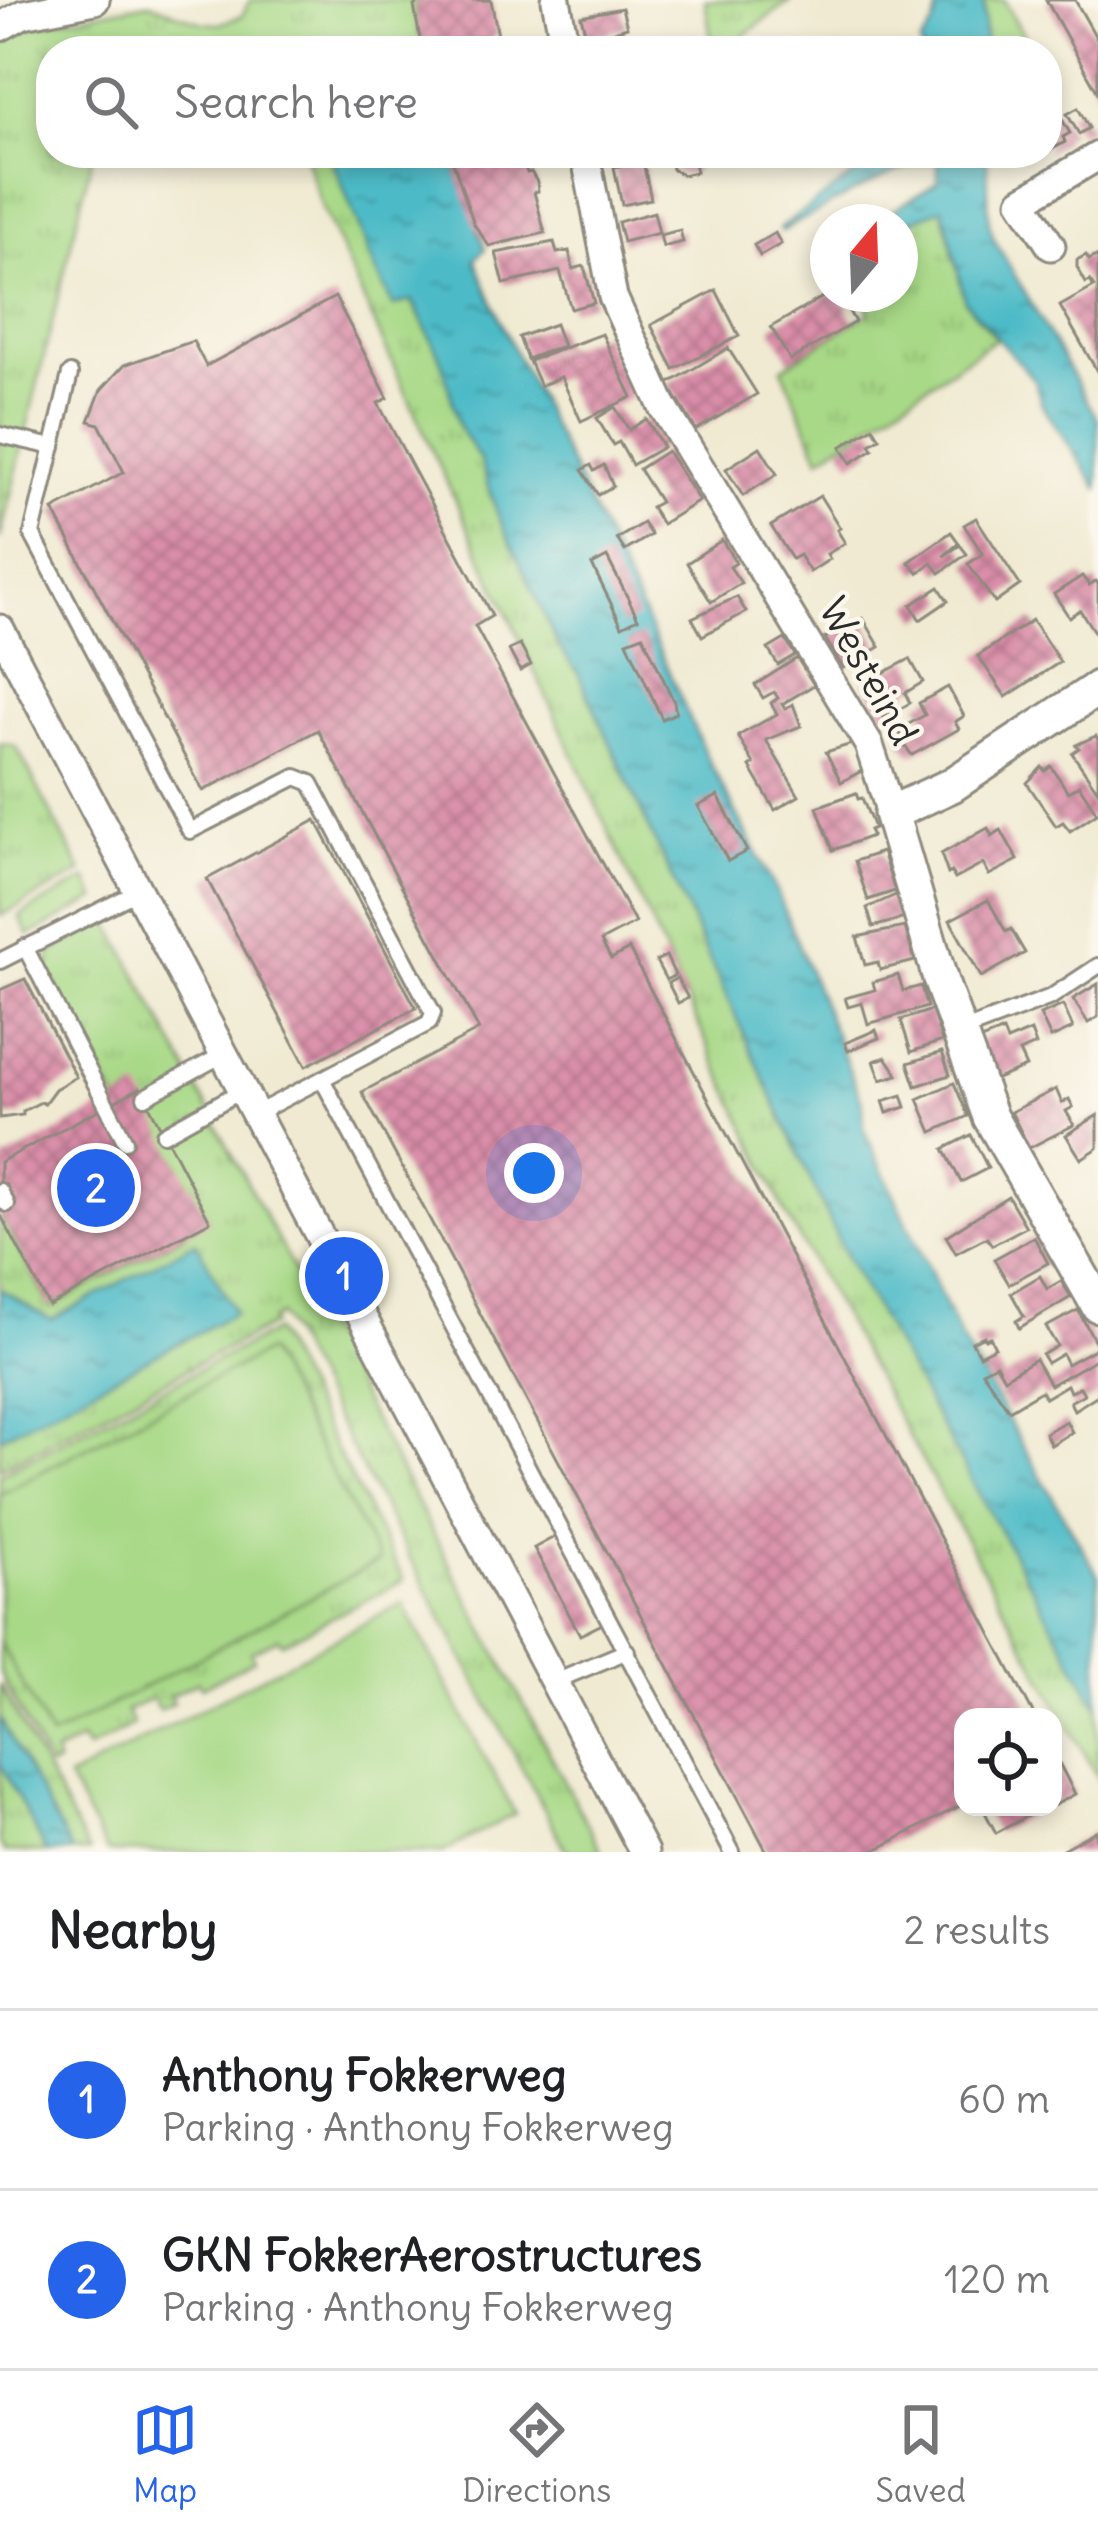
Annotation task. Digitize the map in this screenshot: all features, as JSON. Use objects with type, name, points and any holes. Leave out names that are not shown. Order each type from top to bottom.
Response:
[{"type":"street","points":[[0,27],[22,14],[95,0]]},
{"type":"street","points":[[556,0],[563,36]]},
{"type":"street","points":[[1051,246],[1022,201],[1098,156]]},
{"type":"street","name":"Westeind","points":[[589,168],[613,297],[663,407],[869,746],[990,1117],[1098,1304]]},
{"type":"street","points":[[0,629],[644,1852]]},
{"type":"street","points":[[891,814],[952,785],[1098,688]]},
{"type":"lane","points":[[70,374],[32,534],[190,830],[296,777],[310,783],[433,1013],[429,1023],[322,1079],[164,1134]]},
{"type":"lane","points":[[0,436],[53,447]]},
{"type":"lane","points":[[0,961],[139,892]]},
{"type":"lane","points":[[25,947],[125,1141]]},
{"type":"lane","points":[[959,1032],[1051,997],[1098,966]]},
{"type":"lane","points":[[145,1097],[224,1054]]},
{"type":"lane","points":[[322,1079],[733,1852]]},
{"type":"lane","points":[[554,1682],[627,1651]]},
{"type":"green space","points":[[250,0],[421,0],[414,7],[420,36],[36,36],[36,168],[89,168],[0,539],[0,45],[35,25],[149,3],[203,23],[219,24],[242,16]]},
{"type":"green space","points":[[705,0],[791,0],[744,36],[711,36]]},
{"type":"green space","points":[[984,0],[1004,0],[1024,36],[985,36]]},
{"type":"green space","points":[[309,168],[336,168],[393,305],[411,300],[443,362],[459,427],[481,460],[489,492],[558,645],[578,673],[846,1257],[1098,1701],[1098,1778],[788,1218],[323,210]]},
{"type":"green space","points":[[942,208],[965,301],[996,339],[820,458],[782,368],[869,312],[918,312],[918,218]]},
{"type":"green space","points":[[0,743],[16,746],[82,872],[0,916]]},
{"type":"green space","points":[[87,879],[96,899],[29,936],[19,916]]},
{"type":"green space","points":[[108,920],[602,1852],[567,1852],[280,1315],[271,1320],[273,1324],[0,1468],[0,1214],[50,1307],[186,1234],[47,969],[52,951]]},
{"type":"green space","points":[[274,1331],[404,1580],[282,1643],[279,1638],[251,1652],[254,1660],[202,1687],[198,1682],[170,1696],[173,1703],[159,1710],[152,1698],[126,1711],[133,1725],[87,1749],[81,1740],[54,1755],[57,1763],[49,1767],[0,1673],[0,1474]]},
{"type":"green space","points":[[267,1351],[379,1561],[51,1737],[0,1643],[0,1494]]},
{"type":"green space","points":[[403,1603],[515,1814],[443,1852],[107,1852],[68,1779]]},
{"type":"green space","points":[[0,1684],[89,1852],[5,1852],[0,1843]]},
{"type":"water","points":[[940,0],[984,0],[985,36],[926,36]]},
{"type":"water","points":[[336,168],[455,168],[485,249],[475,259],[500,321],[638,603],[707,757],[776,890],[863,1103],[864,1130],[960,1337],[1098,1575],[1098,1706],[846,1257],[578,673],[558,645],[498,516],[480,460],[459,427],[442,362],[412,300],[393,306]]},
{"type":"water","points":[[863,168],[905,168],[833,204],[813,204]]},
{"type":"water","points":[[938,168],[987,168],[994,239],[1098,420],[1098,488],[1042,405],[1035,381],[965,301],[943,208],[918,218],[918,204],[903,204],[938,182]]},
{"type":"water","points":[[810,206],[810,216],[780,228]]},
{"type":"water","points":[[196,1242],[235,1313],[0,1438],[0,1289],[51,1320]]},
{"type":"water","points":[[0,1718],[72,1852],[46,1852],[0,1763]]},
{"type":"building","points":[[421,0],[491,0],[498,36],[419,36],[414,6]]},
{"type":"building","points":[[1046,0],[1075,0],[1098,41],[1098,93]]},
{"type":"building","points":[[622,8],[627,27],[586,36],[581,16]]},
{"type":"building","points":[[1078,108],[1089,128],[1079,134],[1067,114]]},
{"type":"building","points":[[455,168],[525,168],[531,172],[537,182],[534,192],[545,233],[489,246],[474,224]]},
{"type":"building","points":[[614,168],[644,168],[651,199],[622,205]]},
{"type":"building","points":[[695,168],[696,172],[683,175],[672,169]]},
{"type":"building","points":[[654,212],[659,233],[623,242],[618,222]]},
{"type":"building","points":[[680,230],[683,242],[663,247],[660,235]]},
{"type":"building","points":[[775,233],[781,244],[760,256],[754,245]]},
{"type":"building","points":[[554,242],[557,253],[569,251],[573,269],[584,266],[594,303],[571,309],[560,271],[504,284],[496,253]]},
{"type":"building","points":[[1086,255],[1089,260],[1098,255],[1098,373],[1060,306],[1094,287],[1077,267],[1077,260]]},
{"type":"building","points":[[716,290],[739,336],[674,369],[651,325]]},
{"type":"building","points":[[335,297],[388,398],[378,403],[492,616],[475,626],[635,923],[601,941],[611,959],[629,949],[1030,1708],[954,1708],[954,1809],[872,1852],[767,1852],[362,1092],[479,1030],[318,730],[203,791],[53,510],[124,472],[99,424],[89,421],[101,390],[124,365],[193,341],[206,366]]},
{"type":"building","points":[[810,304],[810,312],[849,312],[855,322],[790,360],[771,327]]},
{"type":"building","points":[[555,324],[563,346],[527,359],[519,337]]},
{"type":"building","points":[[602,334],[632,397],[581,421],[561,377],[540,386],[529,361]]},
{"type":"building","points":[[728,348],[757,394],[696,430],[668,384]]},
{"type":"building","points":[[615,407],[629,430],[646,419],[663,447],[632,465],[597,418]]},
{"type":"building","points":[[873,427],[880,438],[870,444],[873,449],[851,463],[841,447]]},
{"type":"building","points":[[760,447],[777,474],[743,496],[726,469]]},
{"type":"building","points":[[667,451],[699,501],[662,524],[651,507],[660,502],[639,469]]},
{"type":"building","points":[[591,465],[594,471],[604,465],[613,486],[598,495],[582,470]]},
{"type":"building","points":[[820,496],[845,543],[810,572],[799,555],[792,559],[771,526]]},
{"type":"building","points":[[976,518],[1020,585],[995,603],[968,564],[983,554],[964,525]]},
{"type":"building","points":[[643,523],[651,535],[625,551],[617,539]]},
{"type":"building","points":[[951,532],[959,543],[944,556],[960,545],[967,554],[940,573],[932,563],[918,573],[909,562]]},
{"type":"building","points":[[722,540],[741,583],[711,602],[687,563]]},
{"type":"building","points":[[607,557],[638,618],[622,626],[592,565]]},
{"type":"building","points":[[1082,576],[1089,585],[1098,584],[1098,638],[1080,610],[1069,617],[1054,594]]},
{"type":"building","points":[[939,587],[948,601],[920,620],[911,605]]},
{"type":"building","points":[[737,597],[746,612],[702,636],[692,618]]},
{"type":"building","points":[[863,618],[880,647],[843,668],[825,638]]},
{"type":"building","points":[[1032,620],[1060,662],[1006,697],[978,656]]},
{"type":"building","points":[[643,635],[674,702],[676,713],[662,719],[627,641]]},
{"type":"building","points":[[785,639],[795,655],[778,665],[768,649]]},
{"type":"building","points":[[520,645],[531,665],[520,671],[509,650]]},
{"type":"building","points":[[797,658],[814,685],[782,704],[785,709],[793,704],[801,726],[766,740],[799,796],[775,810],[738,736],[777,714],[771,703],[778,698],[774,692],[763,698],[755,685]]},
{"type":"building","points":[[910,659],[923,682],[905,693],[910,703],[884,718],[864,683]]},
{"type":"building","points":[[948,687],[964,716],[955,722],[959,729],[912,755],[898,730],[925,715],[919,703]]},
{"type":"building","points":[[1096,736],[1098,791],[1072,753],[1079,748],[1076,745]]},
{"type":"building","points":[[855,743],[867,768],[841,782],[826,752]]},
{"type":"building","points":[[1051,766],[1068,792],[1079,785],[1097,813],[1070,831],[1063,822],[1056,826],[1027,783],[1042,767],[1045,771]]},
{"type":"building","points":[[856,793],[874,828],[869,830],[872,836],[833,850],[817,807]]},
{"type":"building","points":[[718,796],[747,851],[728,861],[698,806]]},
{"type":"building","points":[[316,820],[416,1008],[306,1066],[207,879]]},
{"type":"building","points":[[988,828],[992,836],[1001,830],[1018,860],[989,875],[983,864],[955,879],[948,874],[941,854]]},
{"type":"building","points":[[882,852],[895,891],[868,900],[855,861]]},
{"type":"building","points":[[898,894],[905,918],[873,927],[867,908]]},
{"type":"building","points":[[988,900],[1025,953],[981,977],[950,920]]},
{"type":"building","points":[[905,927],[915,961],[880,970],[878,962],[865,965],[857,937]]},
{"type":"building","points":[[666,956],[675,975],[666,980],[656,961]]},
{"type":"building","points":[[898,975],[903,991],[921,986],[927,1007],[868,1024],[862,1003],[848,1007],[845,998],[875,990],[873,982]]},
{"type":"building","points":[[677,978],[688,998],[678,1003],[668,983]]},
{"type":"building","points":[[25,979],[76,1077],[55,1089],[44,1104],[23,1115],[0,1118],[0,990]]},
{"type":"building","points":[[1098,984],[1098,1017],[1088,1023],[1073,999]]},
{"type":"building","points":[[1063,1005],[1073,1028],[1051,1038],[1040,1015]]},
{"type":"building","points":[[932,1010],[942,1041],[911,1052],[901,1020]]},
{"type":"building","points":[[876,1030],[879,1038],[848,1051],[845,1043]]},
{"type":"building","points":[[1003,1031],[1007,1041],[1031,1031],[1036,1045],[1019,1052],[1026,1067],[994,1080],[978,1041]]},
{"type":"building","points":[[942,1052],[950,1075],[916,1086],[908,1063]]},
{"type":"building","points":[[886,1057],[898,1075],[881,1080],[874,1061]]},
{"type":"building","points":[[954,1083],[968,1116],[932,1132],[918,1099]]},
{"type":"building","points":[[140,1088],[210,1221],[49,1306],[0,1214],[0,1162]]},
{"type":"building","points":[[1056,1089],[1062,1103],[1069,1099],[1073,1107],[1066,1111],[1074,1125],[1029,1148],[1011,1112]]},
{"type":"building","points":[[902,1095],[906,1107],[887,1113],[883,1101]]},
{"type":"building","points":[[1098,1115],[1098,1148],[1081,1159],[1066,1135]]},
{"type":"building","points":[[971,1135],[988,1168],[961,1182],[944,1149]]},
{"type":"building","points":[[1008,1196],[1026,1227],[992,1245],[987,1238],[956,1253],[946,1236]]},
{"type":"building","points":[[1034,1237],[1048,1263],[1009,1284],[994,1259]]},
{"type":"building","points":[[1040,1276],[1047,1289],[1061,1281],[1071,1297],[1019,1328],[1016,1321],[1024,1316],[1011,1293]]},
{"type":"building","points":[[1078,1310],[1098,1347],[1067,1364],[1062,1354],[1047,1363],[1042,1355],[1057,1346],[1046,1327]]},
{"type":"building","points":[[984,1336],[995,1347],[979,1355],[972,1342]]},
{"type":"building","points":[[1098,1358],[1098,1395],[1074,1410],[1070,1402],[1084,1394],[1080,1387],[1070,1392],[1067,1385],[1045,1398],[1041,1391],[1009,1410],[982,1371],[996,1364],[1004,1378],[1035,1359],[1050,1385]]},
{"type":"building","points":[[1066,1421],[1072,1432],[1051,1445],[1045,1433]]},
{"type":"building","points":[[558,1535],[604,1623],[580,1635],[534,1548]]},
{"type":"building","points":[[1062,1769],[1075,1794],[1062,1801]]},
{"type":"building","points":[[987,1816],[1027,1816],[996,1833]]},
{"type":"building","points":[[1096,1831],[1098,1852],[1057,1852]]},
{"type":"place","name":"GKN FokkerAerostructures","points":[[96,1188]]},
{"type":"place","name":"Anthony Fokkerweg","points":[[344,1276]]}]
